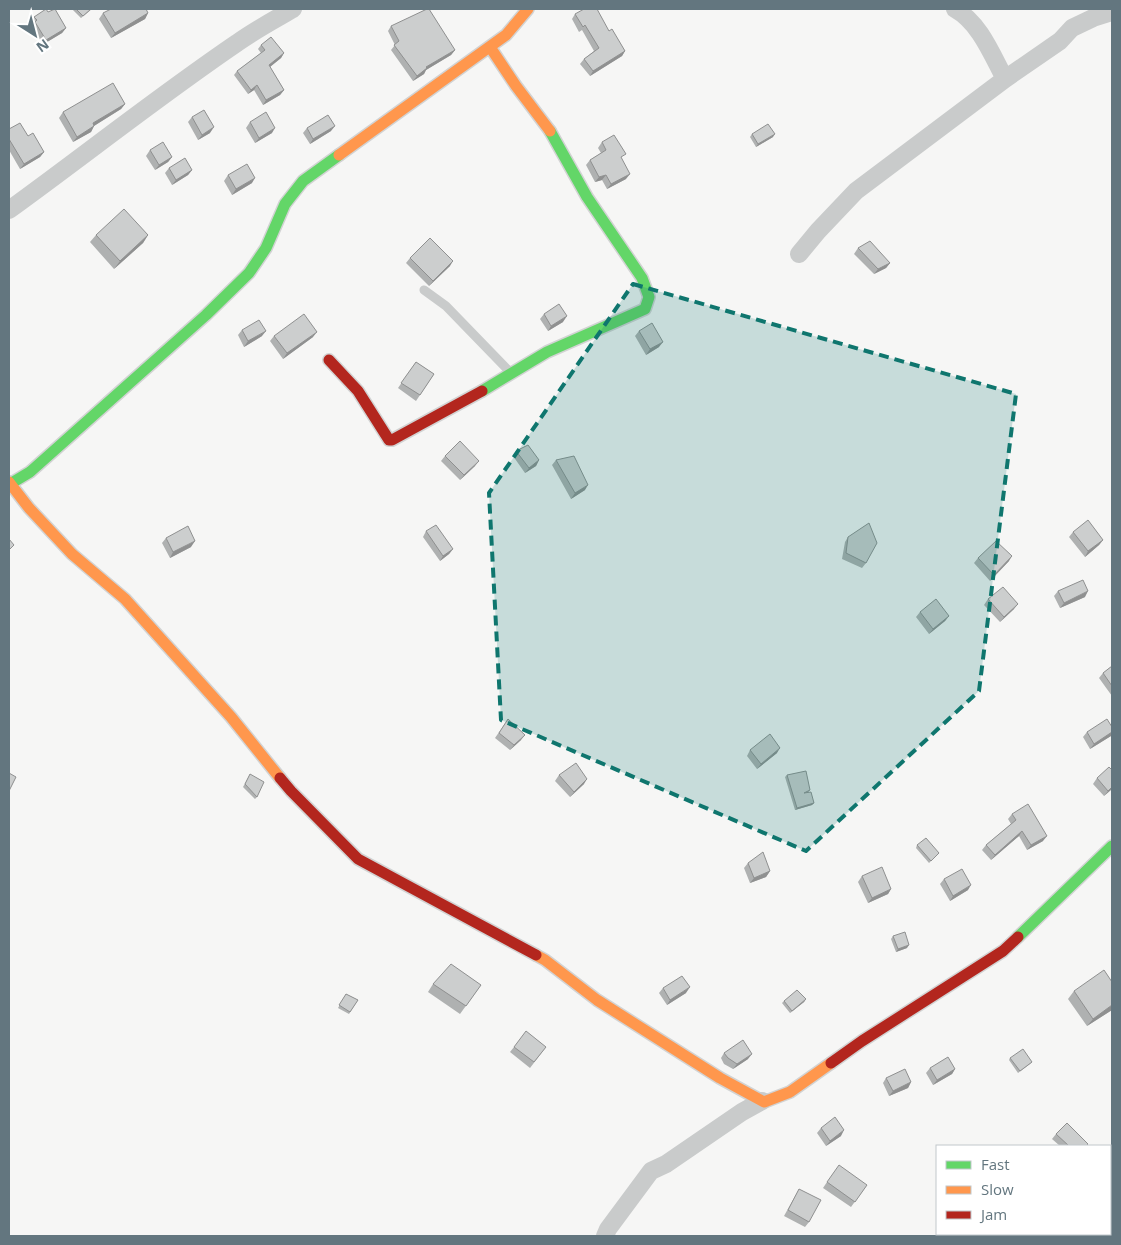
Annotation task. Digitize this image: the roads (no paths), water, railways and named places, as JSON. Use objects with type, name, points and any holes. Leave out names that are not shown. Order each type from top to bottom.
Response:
[{"type":"street","points":[[9,210],[75,163],[178,84],[238,42],[293,9]]},
{"type":"street","points":[[528,9],[506,35],[303,181],[285,204],[266,248],[249,273],[199,322],[30,472],[9,483],[29,508],[72,554],[126,600],[230,717],[291,791],[358,859],[545,960],[598,1000],[720,1078],[762,1101]]},
{"type":"street","points":[[955,9],[962,13],[980,34],[1005,79]]},
{"type":"street","points":[[799,254],[856,191],[1005,79],[1060,41],[1072,28],[1112,12]]},
{"type":"street","points":[[329,360],[358,391],[389,440],[392,440],[484,390],[547,352],[645,309],[649,297],[642,278],[587,197],[552,133],[516,86],[490,47]]},
{"type":"street","points":[[605,1236],[651,1170],[666,1164],[742,1112],[762,1101],[764,1102],[790,1092],[862,1041],[1003,951],[1112,846]]},
{"type":"lane","points":[[424,290],[446,306],[512,373]]}]
